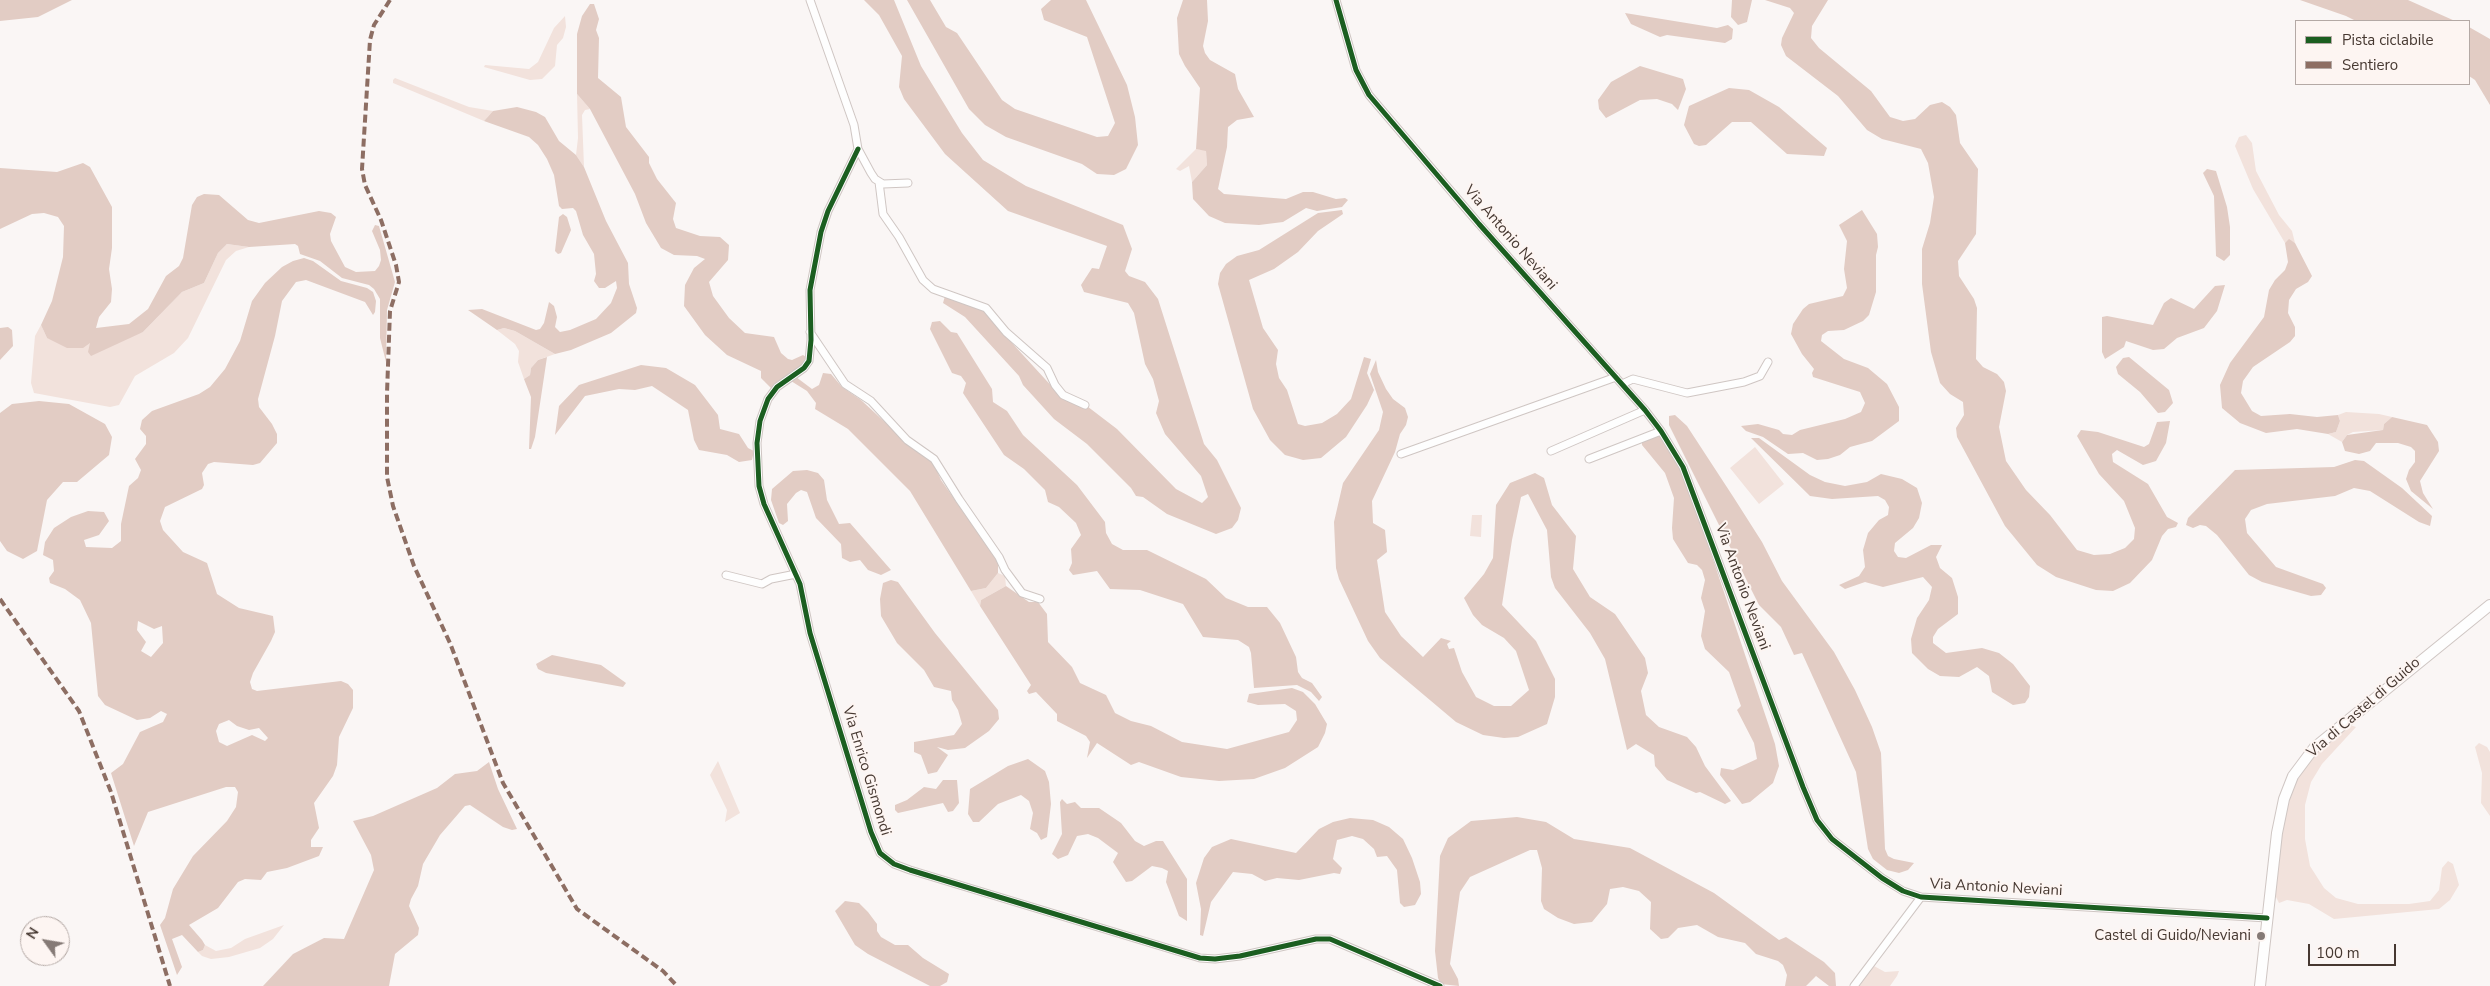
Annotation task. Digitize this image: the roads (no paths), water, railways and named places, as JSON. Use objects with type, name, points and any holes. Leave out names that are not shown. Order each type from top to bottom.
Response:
[{"type":"street","points":[[810,0],[854,125],[858,149],[872,176],[879,182],[897,185],[908,183]]},
{"type":"street","name":"Via Antonio Neviani","points":[[1336,0],[1356,70],[1369,95],[1479,224],[1645,410],[1661,431],[1686,472],[1803,787],[1817,820],[1838,845],[1903,891],[1922,897],[2267,918]]},
{"type":"street","name":"Via Enrico Gismondi","points":[[858,149],[828,211],[821,232],[810,290],[811,340],[809,361],[804,368],[777,387],[768,398],[762,412],[757,438],[759,486],[764,504],[796,574],[802,592],[810,633],[871,832],[880,853],[889,861],[910,870],[1200,958],[1216,959],[1240,956],[1316,939],[1332,939],[1440,986]]},
{"type":"street","points":[[879,182],[882,214],[899,237],[923,280],[933,289],[986,308],[1006,332],[1047,368],[1055,385],[1063,395],[1085,405]]},
{"type":"street","points":[[810,332],[845,384],[871,402],[907,440],[934,459],[959,500],[1022,593],[1040,599]]},
{"type":"street","points":[[1622,384],[1633,379],[1687,393],[1744,382],[1760,376],[1768,362]]},
{"type":"street","points":[[1402,454],[1462,435],[1616,377]]},
{"type":"street","points":[[1551,451],[1645,410]]},
{"type":"street","points":[[1589,459],[1661,431]]},
{"type":"street","points":[[726,574],[762,584],[796,574]]},
{"type":"street","name":"Via di Castel di Guido","points":[[2260,986],[2281,812],[2289,784],[2299,767],[2314,748],[2490,605]]},
{"type":"street","points":[[1854,986],[1922,897]]},
{"type":"place","name":"Castel di Guido/Neviani","points":[[2261,936]]}]
